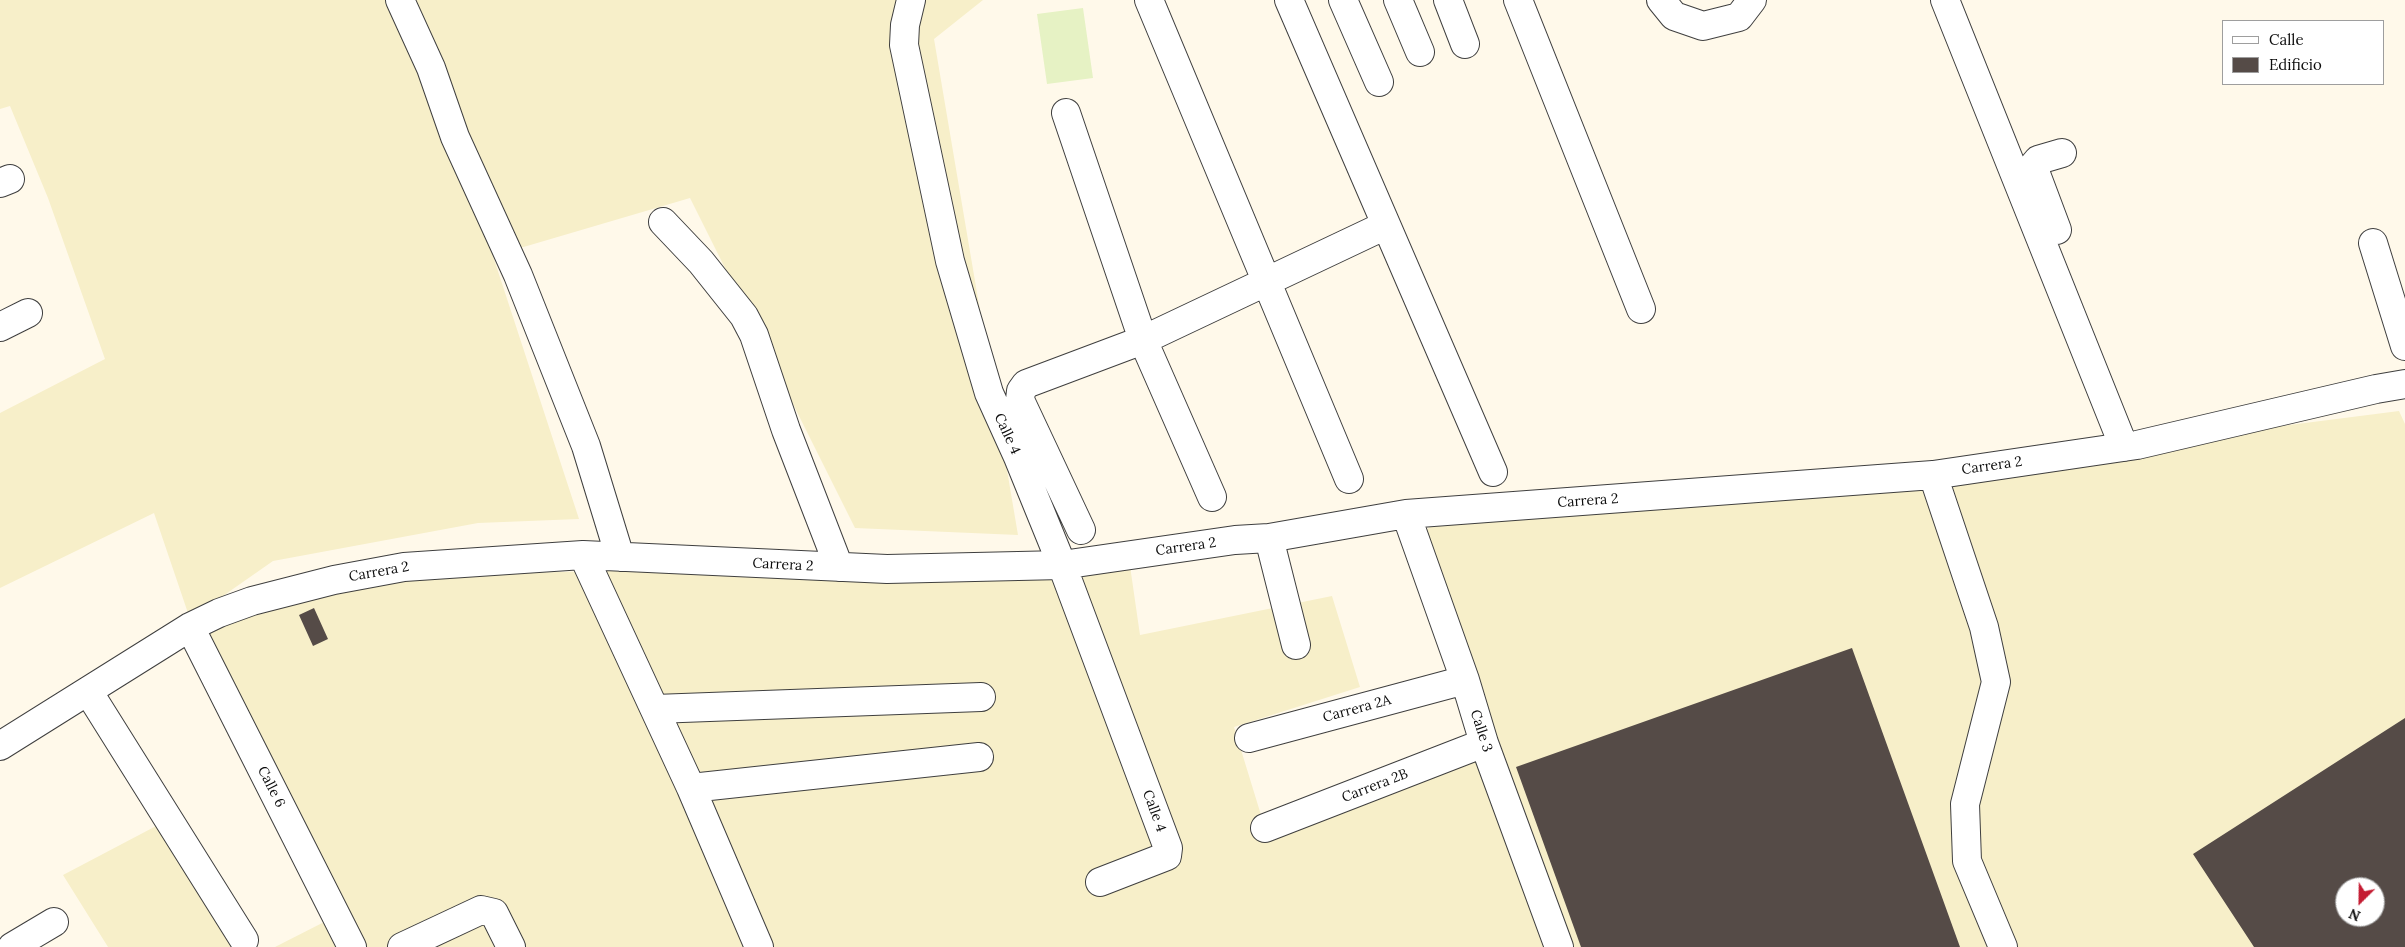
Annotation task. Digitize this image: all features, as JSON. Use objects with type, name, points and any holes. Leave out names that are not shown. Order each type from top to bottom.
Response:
[{"type":"street","points":[[400,0],[432,68],[462,153],[518,275],[586,446],[620,557]]},
{"type":"street","name":"Calle 4","points":[[910,0],[905,25],[904,45],[950,261],[989,393],[1018,457],[1062,565],[1168,852],[1167,856],[1100,882]]},
{"type":"street","points":[[1149,0],[1348,479]]},
{"type":"street","points":[[1288,0],[1493,472]]},
{"type":"street","points":[[1343,0],[1379,82]]},
{"type":"street","points":[[1398,0],[1420,52]]},
{"type":"street","points":[[1448,0],[1466,44]]},
{"type":"street","points":[[1518,0],[1641,309]]},
{"type":"street","points":[[1662,0],[1674,16],[1703,26],[1739,17],[1752,0]]},
{"type":"street","points":[[1945,0],[2130,446]]},
{"type":"street","points":[[1066,113],[1142,340],[1212,496]]},
{"type":"street","points":[[2062,153],[2038,160],[2033,166],[2130,446]]},
{"type":"street","points":[[663,222],[701,262],[744,316],[754,335],[786,430],[840,567]]},
{"type":"street","points":[[1081,530],[1020,400],[1021,391],[1026,384],[1142,340],[1386,225]]},
{"type":"street","points":[[2373,243],[2403,336]]},
{"type":"street","points":[[0,327],[28,313]]},
{"type":"street","name":"Carrera 2","points":[[0,746],[190,627],[219,613],[252,601],[334,580],[404,567],[583,555],[887,569],[1062,565],[1236,540],[1269,538],[1406,514],[1933,475],[2130,446],[2376,389],[2405,384]]},
{"type":"street","points":[[1933,475],[1984,626],[1996,682],[1965,804],[1967,861],[2003,947]]},
{"type":"street","name":"Calle 3","points":[[1406,514],[1466,680],[1484,743],[1559,947]]},
{"type":"street","points":[[1269,538],[1296,645]]},
{"type":"street","points":[[583,555],[691,788],[760,947]]},
{"type":"street","name":"Calle 6","points":[[190,627],[352,947]]},
{"type":"street","name":"Carrera 2A","points":[[1249,738],[1466,680]]},
{"type":"street","points":[[88,691],[244,940]]},
{"type":"street","points":[[654,709],[980,697]]},
{"type":"street","name":"Carrera 2B","points":[[1265,828],[1484,743]]},
{"type":"street","points":[[691,788],[979,757]]},
{"type":"street","points":[[402,947],[481,910],[494,913],[511,947]]},
{"type":"street","points":[[12,947],[54,922]]},
{"type":"shaded area","points":[[0,0],[983,0],[934,39],[1018,535],[855,528],[690,198],[493,256],[579,519],[478,523],[273,561],[190,619],[154,513],[0,588],[0,413],[105,359],[48,198],[10,106],[0,109]]},
{"type":"shaded area","points":[[2399,411],[2405,424],[2405,947],[1573,947],[1520,808],[1425,532],[1434,522],[2133,445]]},
{"type":"shaded area","points":[[1129,559],[1140,635],[1332,596],[1360,687],[1234,727],[1261,815],[1486,737],[1553,947],[275,947],[332,918],[191,623],[385,576]]},
{"type":"shaded area","points":[[158,825],[233,947],[108,947],[63,875]]},
{"type":"green space","points":[[1083,8],[1093,78],[1047,84],[1037,14]]},
{"type":"building","points":[[314,608],[328,639],[313,646],[299,615]]},
{"type":"building","points":[[1852,648],[1960,947],[1581,947],[1516,767]]},
{"type":"building","points":[[2405,718],[2405,947],[2254,947],[2193,854]]}]
